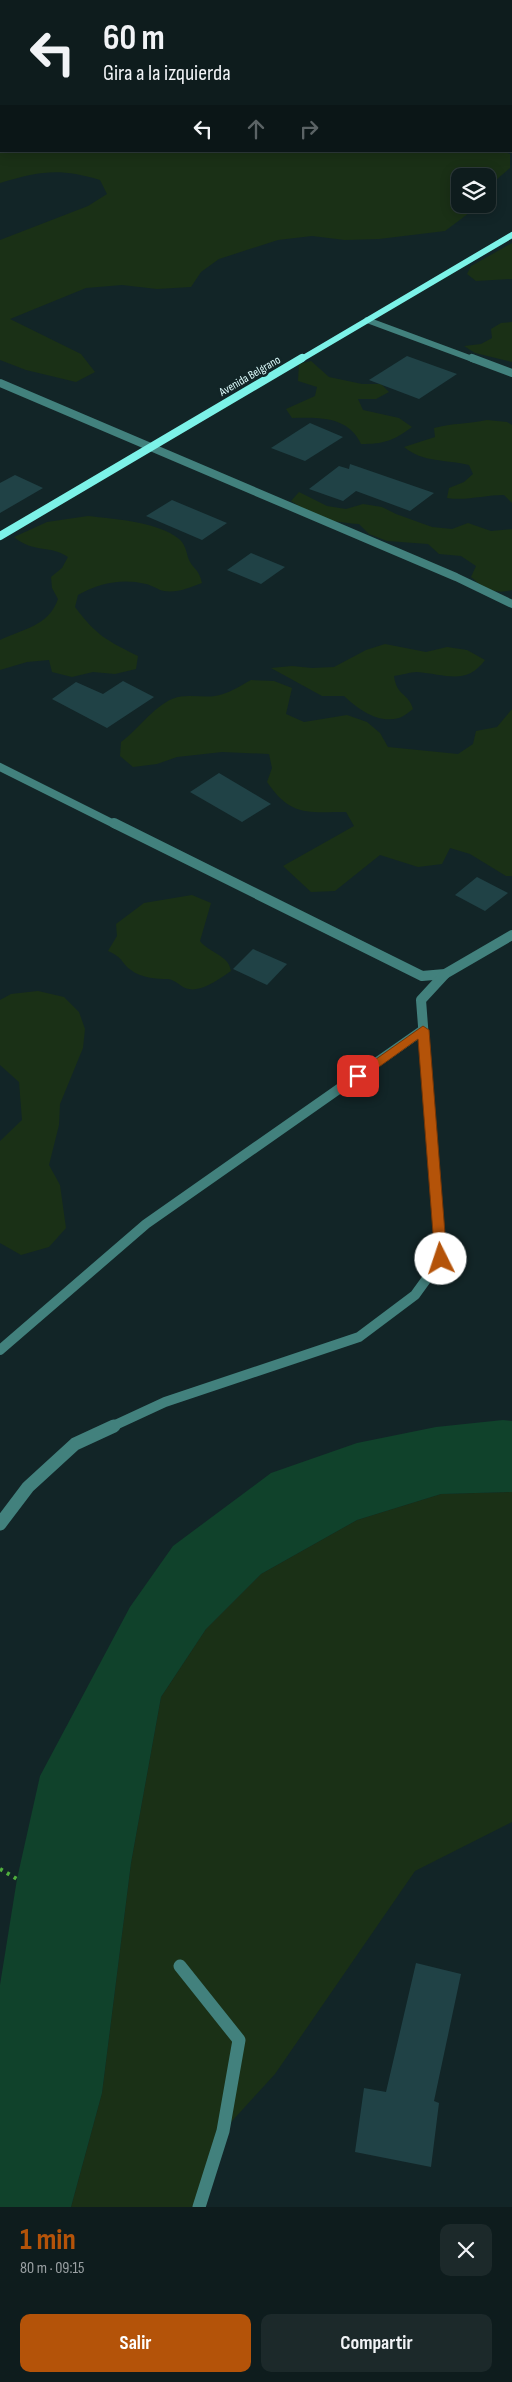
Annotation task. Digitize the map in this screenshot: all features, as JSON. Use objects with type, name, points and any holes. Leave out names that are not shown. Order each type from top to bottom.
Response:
[{"type":"street","name":"Avenida Belgrano","points":[[0,536],[512,235]]},
{"type":"street","points":[[367,320],[512,374]]},
{"type":"street","points":[[0,383],[456,577],[512,604]]},
{"type":"street","points":[[0,767],[422,976],[445,974]]},
{"type":"street","points":[[0,1524],[28,1487],[75,1444],[165,1402],[359,1337],[415,1295],[441,1259],[421,1000],[445,974],[512,935]]},
{"type":"street","points":[[0,1350],[146,1224],[423,1030]]},
{"type":"street","points":[[180,1966],[239,2040],[224,2131],[200,2207]]},
{"type":"path","points":[[0,1869],[16,1879]]},
{"type":"shaded area","points":[[0,152],[504,152],[510,154],[510,168],[496,180],[496,168],[451,168],[451,213],[469,213],[445,231],[379,239],[345,240],[312,236],[278,240],[219,259],[201,272],[191,287],[157,289],[122,285],[86,288],[10,319],[81,354],[95,372],[76,382],[26,370],[0,360],[0,240],[88,206],[107,194],[100,180],[86,176],[50,173],[27,176],[0,183]]},
{"type":"shaded area","points":[[512,243],[512,279],[476,281],[467,274],[471,266]]},
{"type":"shaded area","points":[[512,322],[512,362],[475,353],[464,346],[481,344],[492,338],[491,329],[501,323]]},
{"type":"shaded area","points":[[311,361],[329,377],[362,384],[381,384],[389,392],[376,399],[358,399],[363,410],[399,418],[412,427],[388,441],[361,444],[356,435],[341,423],[322,418],[292,418],[286,409],[315,396],[317,387],[298,381],[299,364]]},
{"type":"shaded area","points":[[487,420],[507,422],[512,425],[512,503],[504,495],[462,499],[447,498],[449,488],[464,482],[473,474],[469,465],[419,456],[404,447],[435,437],[434,428]]},
{"type":"shaded area","points":[[299,492],[327,506],[346,509],[363,504],[382,507],[432,527],[452,529],[468,523],[491,531],[512,529],[512,590],[500,592],[490,590],[480,584],[471,577],[476,566],[461,556],[439,554],[428,544],[387,541],[369,534],[359,524],[339,522],[316,515],[291,501]]},
{"type":"shaded area","points":[[88,516],[136,522],[170,533],[183,544],[189,560],[198,572],[202,583],[183,590],[169,591],[128,581],[94,587],[78,595],[75,607],[96,631],[118,646],[138,656],[136,669],[115,674],[93,672],[72,677],[52,672],[49,660],[27,662],[0,670],[0,640],[34,626],[42,621],[54,608],[58,599],[52,588],[51,577],[62,568],[68,557],[61,553],[28,545],[14,537],[47,522]]},
{"type":"shaded area","points":[[385,644],[426,652],[447,647],[467,650],[485,660],[478,668],[463,676],[412,672],[394,676],[395,683],[413,709],[401,717],[391,719],[384,719],[369,714],[344,696],[322,696],[271,668],[292,666],[312,668],[334,667],[366,650]]},
{"type":"shaded area","points":[[251,680],[274,681],[292,688],[286,714],[304,722],[347,715],[367,722],[380,733],[388,747],[458,754],[473,744],[476,731],[497,727],[512,709],[512,876],[506,876],[470,854],[450,848],[442,864],[418,867],[380,855],[335,891],[311,892],[283,866],[354,826],[346,812],[310,812],[292,807],[284,801],[267,782],[272,768],[269,754],[222,752],[177,757],[157,764],[133,767],[120,756],[121,742],[165,703],[183,696],[220,695],[234,690]]},
{"type":"shaded area","points":[[192,895],[211,903],[200,941],[227,961],[231,971],[221,978],[197,989],[185,988],[175,981],[139,975],[120,958],[108,951],[117,936],[116,924],[144,903]]},
{"type":"shaded area","points":[[38,991],[64,997],[79,1012],[85,1029],[83,1048],[60,1104],[59,1125],[49,1165],[60,1185],[66,1228],[49,1247],[21,1255],[0,1243],[0,1141],[22,1120],[19,1082],[0,1065],[0,1000],[11,994]]},
{"type":"shaded area","points":[[503,1420],[512,1421],[512,1492],[441,1494],[357,1520],[261,1574],[206,1629],[161,1697],[131,1863],[102,2093],[71,2207],[0,2207],[0,1985],[17,1879],[40,1776],[130,1607],[173,1546],[271,1473],[357,1443],[436,1427]]},
{"type":"shaded area","points":[[512,1492],[512,1822],[415,1871],[275,2074],[223,2131],[193,2207],[71,2207],[102,2093],[131,1863],[161,1697],[206,1629],[261,1574],[357,1520],[441,1494]]},
{"type":"building","points":[[407,356],[457,374],[419,399],[369,380]]},
{"type":"building","points":[[310,423],[343,437],[305,461],[271,448]]},
{"type":"building","points":[[350,464],[434,493],[410,511],[356,491],[343,501],[309,489],[339,466],[349,469]]},
{"type":"building","points":[[15,475],[43,488],[0,513],[0,483]]},
{"type":"building","points":[[172,500],[227,523],[202,540],[146,516]]},
{"type":"building","points":[[251,553],[285,567],[261,584],[227,570]]},
{"type":"building","points":[[123,681],[154,697],[107,728],[52,699],[76,682],[103,694]]},
{"type":"building","points":[[219,773],[271,804],[242,822],[190,792]]},
{"type":"building","points":[[477,877],[508,893],[485,911],[455,895]]},
{"type":"building","points":[[253,949],[287,964],[267,985],[233,969]]},
{"type":"building","points":[[416,1963],[461,1974],[434,2101],[439,2103],[431,2167],[355,2152],[364,2088],[386,2092]]},
{"type":"route","points":[[358,1076],[423,1030],[441,1259]]}]
